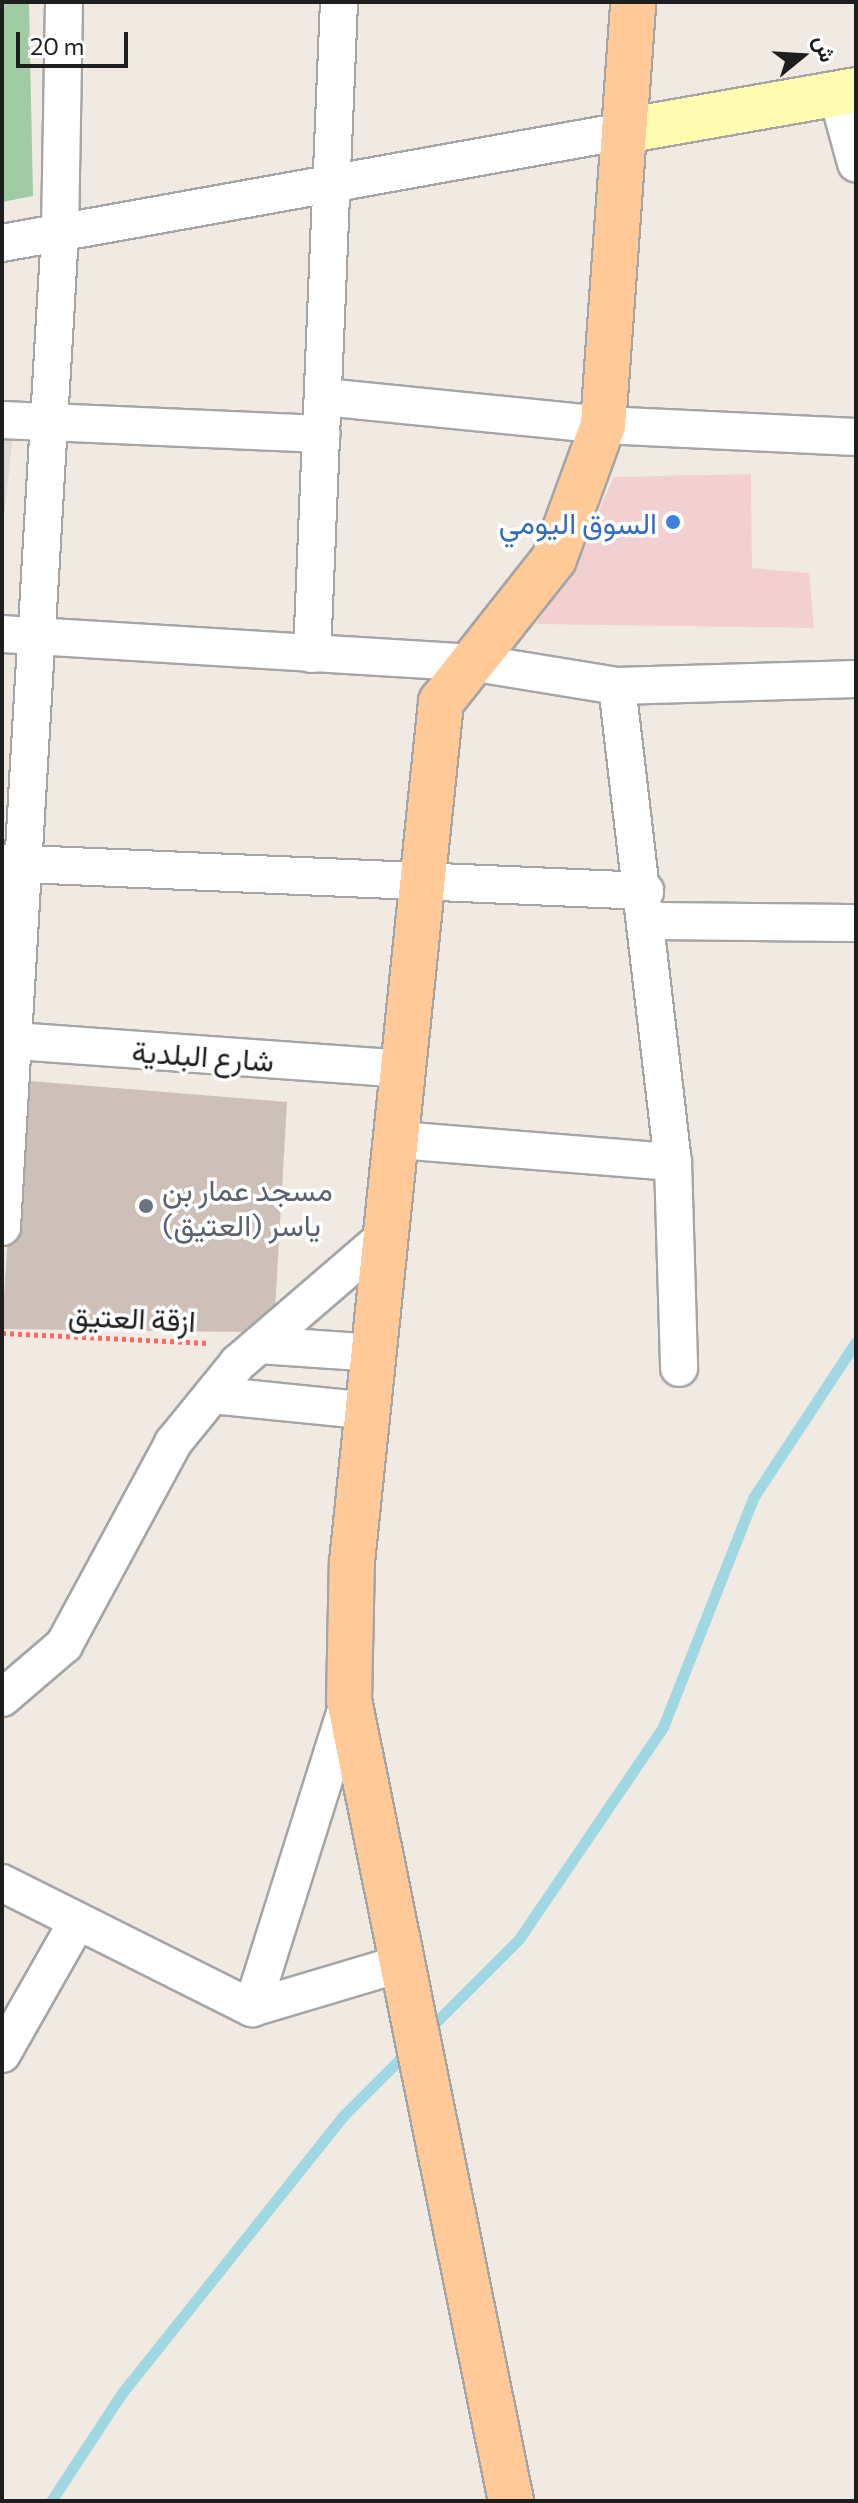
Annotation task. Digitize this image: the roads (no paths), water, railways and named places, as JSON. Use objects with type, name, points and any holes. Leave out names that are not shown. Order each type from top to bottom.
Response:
[{"type":"main road","points":[[511,2501],[430,2093],[396,1949],[349,1700],[352,1562],[389,1233],[441,702],[476,663],[554,559],[603,425],[633,2]]},
{"type":"main road","points":[[624,131],[846,92]]},
{"type":"street","points":[[2,1227],[19,635],[49,422],[60,232],[64,2]]},
{"type":"street","points":[[312,654],[334,183],[339,2]]},
{"type":"street","points":[[846,92],[856,163]]},
{"type":"street","points":[[2,243],[624,131]]},
{"type":"street","points":[[324,397],[603,425],[856,437]]},
{"type":"street","points":[[2,420],[322,434]]},
{"type":"street","points":[[19,635],[476,663],[617,686],[856,679]]},
{"type":"street","points":[[617,686],[646,906],[673,1162],[679,1368]]},
{"type":"street","points":[[13,864],[423,883],[856,923]]},
{"type":"street","name":"شارع البلدية","points":[[7,1041],[405,1069]]},
{"type":"street","points":[[398,1140],[673,1162]]},
{"type":"street","points":[[2,1698],[64,1645],[173,1443],[212,1395],[259,1345],[389,1233]]},
{"type":"street","points":[[259,1345],[376,1353]]},
{"type":"street","points":[[212,1395],[369,1411]]},
{"type":"street","points":[[252,2008],[349,1700]]},
{"type":"street","points":[[2,1883],[76,1924],[252,2008],[396,1949]]},
{"type":"street","points":[[2,2054],[76,1924]]},
{"type":"waterway","points":[[428,2030],[519,1939],[663,1727],[753,1498],[856,1342]]},
{"type":"waterway","points":[[51,2501],[122,2393],[344,2115],[408,2051]]},
{"type":"place","name":"السوق اليومي","points":[[673,522]]},
{"type":"place","name":"مسجد عمار بن ياسر (العتيق)","points":[[146,1206]]}]
